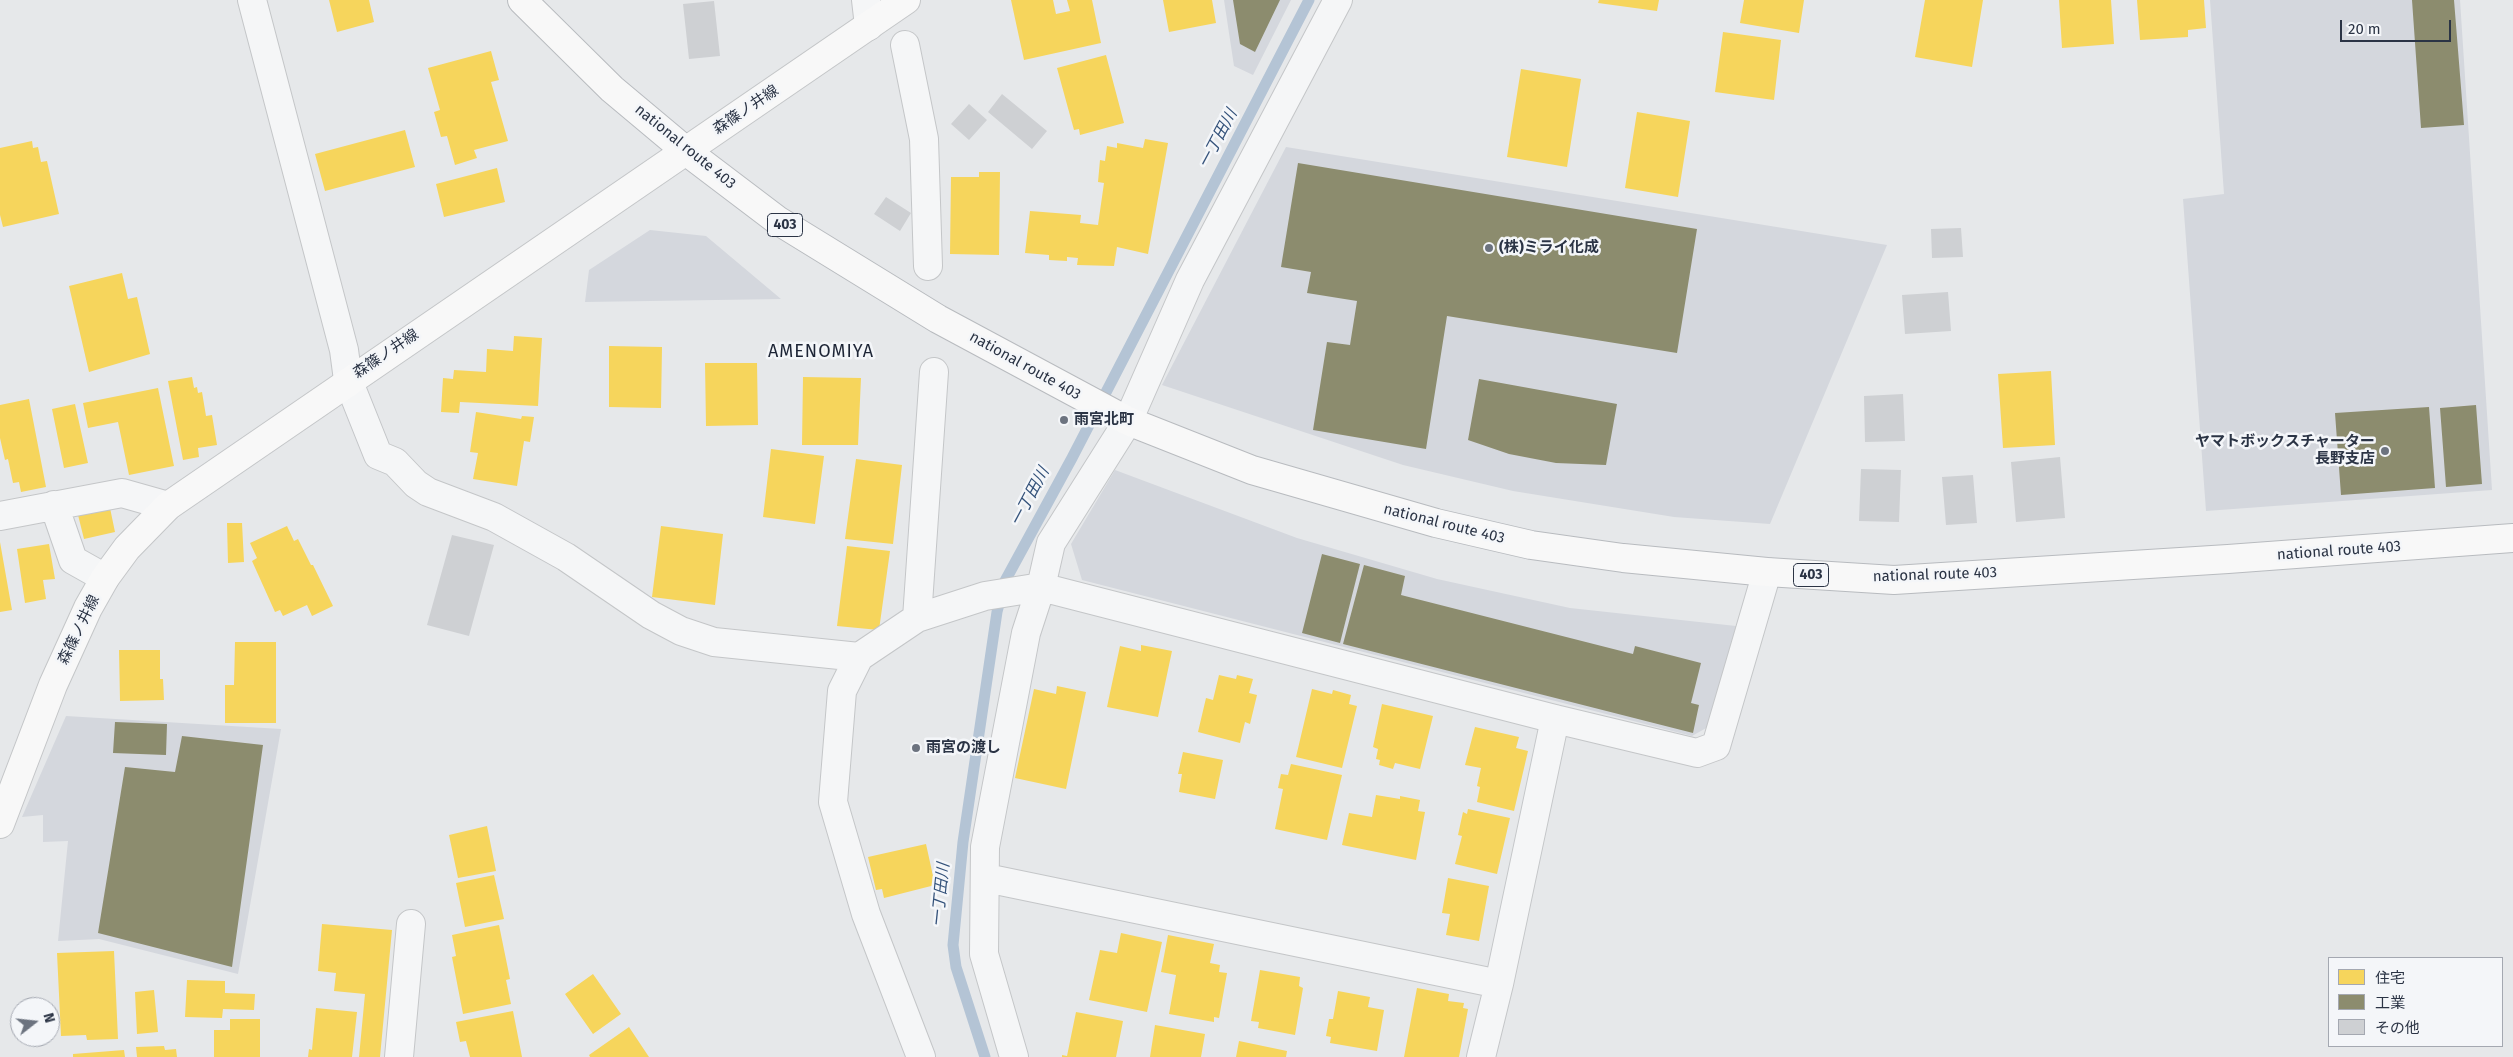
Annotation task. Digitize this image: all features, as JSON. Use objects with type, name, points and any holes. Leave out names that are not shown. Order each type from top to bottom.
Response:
[{"type":"main road","name":"national route 403","points":[[522,0],[612,88],[686,151],[777,220],[938,319],[1120,418],[1252,470],[1436,523],[1531,545],[1622,558],[1767,572],[1894,580],[2228,559],[2513,538]]},
{"type":"main road","name":"森篠ノ井線","points":[[0,824],[69,647],[105,578],[127,548],[168,506],[348,380],[686,151],[868,13],[906,0]]},
{"type":"street","points":[[252,0],[344,350],[348,380],[378,455],[395,462],[416,484],[428,492],[494,516],[566,557],[652,615],[681,631],[714,642],[859,657]]},
{"type":"street","points":[[1014,1057],[984,954],[985,847],[1026,633],[1028,589],[1051,543],[1120,418],[1190,280],[1338,0]]},
{"type":"street","points":[[905,44],[924,139],[928,266]]},
{"type":"street","points":[[917,618],[934,372]]},
{"type":"street","points":[[0,516],[122,493],[168,506]]},
{"type":"street","points":[[54,505],[73,560],[105,578]]},
{"type":"street","points":[[921,1057],[866,914],[833,802],[842,691],[859,657],[917,618],[985,596],[1028,589],[1697,753],[1716,746],[1767,572]]},
{"type":"street","points":[[1481,1057],[1499,984],[1555,719]]},
{"type":"street","points":[[986,878],[1499,984]]},
{"type":"street","points":[[399,1057],[411,924]]},
{"type":"shaded area","points":[[1224,0],[1291,0],[1253,75],[1234,66]]},
{"type":"shaded area","points":[[2210,0],[2460,0],[2492,490],[2206,511],[2183,199],[2224,194]]},
{"type":"shaded area","points":[[1286,147],[1887,245],[1770,524],[1674,517],[1513,491],[1403,465],[1162,385]]},
{"type":"shaded area","points":[[650,230],[706,236],[781,299],[585,302],[589,270]]},
{"type":"shaded area","points":[[1115,470],[1297,538],[1437,579],[1570,608],[1736,626],[1708,727],[1692,736],[1082,580],[1071,544]]},
{"type":"shaded area","points":[[66,716],[281,729],[238,974],[99,939],[58,941],[68,841],[43,842],[43,815],[22,817]]},
{"type":"building: 住宅","points":[[329,0],[369,0],[374,22],[337,32]]},
{"type":"building: 住宅","points":[[1011,0],[1053,0],[1056,14],[1070,11],[1067,0],[1092,0],[1101,43],[1024,60]]},
{"type":"building: 住宅","points":[[1163,0],[1212,0],[1216,23],[1169,32]]},
{"type":"building: 住宅","points":[[1599,0],[1659,0],[1657,11],[1598,3]]},
{"type":"building: 住宅","points":[[1744,0],[1804,0],[1799,33],[1740,23]]},
{"type":"building: 住宅","points":[[1925,0],[1983,0],[1972,67],[1915,57]]},
{"type":"building: 住宅","points":[[2059,0],[2111,0],[2114,44],[2062,48]]},
{"type":"building: 住宅","points":[[2137,0],[2204,0],[2206,28],[2188,30],[2188,37],[2140,40]]},
{"type":"building: 住宅","points":[[1723,32],[1781,40],[1774,100],[1715,92]]},
{"type":"building: 住宅","points":[[491,51],[499,80],[491,82],[508,141],[474,150],[477,158],[455,165],[447,136],[441,137],[434,112],[440,110],[428,68]]},
{"type":"building: 住宅","points":[[1106,55],[1124,123],[1080,135],[1079,129],[1074,130],[1057,68]]},
{"type":"building: 住宅","points":[[1521,69],[1581,79],[1567,167],[1507,157]]},
{"type":"building: 住宅","points":[[1637,112],[1690,121],[1678,197],[1625,188]]},
{"type":"building: 住宅","points":[[405,130],[415,167],[325,191],[315,154]]},
{"type":"building: 住宅","points":[[1145,139],[1168,143],[1148,254],[1117,247],[1114,266],[1077,265],[1078,258],[1067,257],[1067,261],[1049,260],[1049,255],[1025,253],[1030,211],[1081,215],[1080,223],[1098,225],[1104,183],[1098,182],[1100,160],[1105,161],[1107,146],[1117,148],[1117,143],[1143,148]]},
{"type":"building: 住宅","points":[[32,141],[33,148],[38,147],[41,162],[47,161],[59,214],[3,227],[0,215],[0,148]]},
{"type":"building: 住宅","points":[[497,168],[505,202],[444,217],[436,184]]},
{"type":"building: 住宅","points":[[979,172],[1000,172],[999,255],[950,254],[951,177],[979,177]]},
{"type":"building: 住宅","points":[[122,273],[128,299],[137,297],[150,354],[89,372],[69,286]]},
{"type":"building: 住宅","points":[[514,336],[542,338],[538,406],[460,402],[459,413],[441,412],[443,378],[453,379],[454,370],[486,372],[487,349],[513,351]]},
{"type":"building: 住宅","points":[[609,346],[662,347],[661,408],[609,407]]},
{"type":"building: 住宅","points":[[705,363],[757,363],[758,425],[706,426]]},
{"type":"building: 住宅","points":[[2051,371],[2055,445],[2003,448],[1998,374]]},
{"type":"building: 住宅","points":[[192,377],[194,388],[197,387],[198,393],[202,392],[206,416],[212,415],[217,445],[198,448],[199,457],[183,460],[168,381]]},
{"type":"building: 住宅","points":[[803,377],[861,378],[858,445],[802,445]]},
{"type":"building: 住宅","points":[[158,388],[174,466],[129,475],[118,422],[88,428],[83,403]]},
{"type":"building: 住宅","points":[[29,399],[46,487],[21,492],[19,482],[13,483],[8,459],[5,460],[0,438],[0,405]]},
{"type":"building: 住宅","points":[[75,404],[88,463],[64,468],[52,409]]},
{"type":"building: 住宅","points":[[476,412],[521,419],[522,416],[534,417],[530,442],[524,441],[517,486],[473,479],[478,453],[470,452]]},
{"type":"building: 住宅","points":[[771,449],[824,456],[815,524],[763,517]]},
{"type":"building: 住宅","points":[[856,459],[902,465],[893,544],[845,539]]},
{"type":"building: 住宅","points":[[110,508],[115,532],[84,539],[78,515]]},
{"type":"building: 住宅","points":[[227,523],[242,523],[244,562],[228,563]]},
{"type":"building: 住宅","points":[[287,526],[294,541],[298,539],[311,565],[313,565],[333,606],[312,616],[307,605],[283,616],[280,610],[275,612],[252,561],[257,558],[250,543]]},
{"type":"building: 住宅","points":[[661,526],[723,534],[715,605],[652,597]]},
{"type":"building: 住宅","points":[[0,542],[12,610],[0,612]]},
{"type":"building: 住宅","points":[[49,544],[55,579],[43,580],[46,599],[25,603],[17,549]]},
{"type":"building: 住宅","points":[[847,546],[890,551],[879,630],[837,626]]},
{"type":"building: 住宅","points":[[235,642],[276,642],[276,723],[225,723],[225,685],[234,685]]},
{"type":"building: 住宅","points":[[1141,645],[1172,651],[1158,717],[1107,707],[1120,646],[1141,651]]},
{"type":"building: 住宅","points":[[119,650],[160,650],[160,679],[163,679],[164,700],[120,701]]},
{"type":"building: 住宅","points":[[1219,675],[1236,679],[1237,675],[1253,679],[1249,693],[1257,695],[1250,724],[1245,722],[1240,743],[1198,732],[1206,698],[1213,700]]},
{"type":"building: 住宅","points":[[1057,686],[1086,692],[1066,789],[1015,778],[1034,689],[1056,694]]},
{"type":"building: 住宅","points":[[1312,689],[1332,694],[1333,690],[1351,695],[1349,704],[1357,706],[1342,768],[1296,757]]},
{"type":"building: 住宅","points":[[1382,704],[1433,716],[1420,769],[1395,763],[1393,769],[1379,765],[1380,760],[1376,759],[1378,749],[1373,747]]},
{"type":"building: 住宅","points":[[1475,727],[1519,737],[1516,748],[1528,751],[1514,811],[1477,802],[1480,787],[1477,786],[1481,768],[1465,765]]},
{"type":"building: 住宅","points":[[1183,752],[1223,760],[1215,799],[1179,792],[1182,774],[1178,774]]},
{"type":"building: 住宅","points":[[1291,764],[1342,775],[1327,840],[1275,829],[1283,789],[1278,788],[1281,774],[1288,775]]},
{"type":"building: 住宅","points":[[1376,795],[1400,799],[1400,796],[1420,800],[1418,811],[1425,812],[1416,860],[1342,845],[1349,813],[1372,817]]},
{"type":"building: 住宅","points":[[1468,809],[1510,818],[1497,874],[1455,864],[1462,836],[1458,835],[1463,812],[1467,814]]},
{"type":"building: 住宅","points":[[487,826],[496,871],[458,878],[449,835]]},
{"type":"building: 住宅","points":[[926,844],[935,885],[884,898],[882,889],[876,890],[868,857]]},
{"type":"building: 住宅","points":[[494,875],[504,919],[465,927],[456,883]]},
{"type":"building: 住宅","points":[[1448,878],[1489,886],[1479,941],[1446,935],[1450,914],[1442,913]]},
{"type":"building: 住宅","points":[[322,924],[392,930],[380,1057],[359,1057],[365,994],[334,991],[336,973],[318,971]]},
{"type":"building: 住宅","points":[[499,925],[510,979],[506,980],[511,1004],[463,1014],[452,957],[456,956],[452,935]]},
{"type":"building: 住宅","points":[[1121,933],[1162,942],[1147,1012],[1089,1000],[1100,950],[1117,953]]},
{"type":"building: 住宅","points":[[1168,935],[1214,944],[1210,963],[1220,965],[1219,972],[1227,973],[1219,1018],[1214,1017],[1214,1022],[1169,1014],[1176,975],[1161,972]]},
{"type":"building: 住宅","points":[[114,951],[118,1039],[87,1040],[86,1035],[61,1036],[57,953]]},
{"type":"building: 住宅","points":[[1260,970],[1300,977],[1299,986],[1303,988],[1295,1035],[1258,1028],[1259,1022],[1251,1021]]},
{"type":"building: 住宅","points":[[593,974],[621,1014],[593,1034],[565,994]]},
{"type":"building: 住宅","points":[[187,980],[225,981],[225,993],[255,994],[254,1010],[223,1009],[222,1018],[185,1017]]},
{"type":"building: 住宅","points":[[1417,988],[1449,994],[1448,1001],[1464,1003],[1463,1008],[1468,1009],[1459,1057],[1404,1057]]},
{"type":"building: 住宅","points":[[154,990],[158,1032],[137,1034],[135,992]]},
{"type":"building: 住宅","points":[[1338,991],[1370,997],[1368,1007],[1384,1010],[1377,1051],[1330,1043],[1331,1037],[1326,1036],[1329,1019],[1333,1019]]},
{"type":"building: 住宅","points":[[316,1008],[357,1012],[352,1057],[308,1057],[309,1049],[312,1050]]},
{"type":"building: 住宅","points":[[513,1011],[522,1057],[470,1057],[466,1041],[460,1042],[456,1022]]},
{"type":"building: 住宅","points":[[1076,1012],[1123,1021],[1116,1057],[1062,1057],[1062,1055],[1067,1056]]},
{"type":"building: 住宅","points":[[230,1019],[260,1019],[260,1057],[214,1057],[214,1030],[230,1030]]},
{"type":"building: 住宅","points":[[1155,1025],[1205,1034],[1201,1057],[1150,1057]]},
{"type":"building: 住宅","points":[[629,1027],[649,1057],[590,1057],[589,1055]]},
{"type":"building: 住宅","points":[[1239,1041],[1287,1051],[1286,1057],[1236,1057]]},
{"type":"building: 住宅","points":[[164,1046],[165,1050],[176,1049],[177,1057],[137,1057],[136,1047]]},
{"type":"building: 住宅","points":[[124,1050],[125,1057],[73,1057],[73,1054]]},
{"type":"building: 工業","points":[[1233,0],[1280,0],[1255,52],[1240,44]]},
{"type":"building: 工業","points":[[2412,0],[2454,0],[2464,125],[2421,128]]},
{"type":"building: 工業","name":"(株)ミライ化成","points":[[1298,163],[1697,229],[1677,353],[1447,316],[1426,449],[1313,430],[1327,342],[1350,345],[1357,301],[1307,293],[1311,272],[1281,267]]},
{"type":"building: 工業","points":[[1479,379],[1617,404],[1606,465],[1556,463],[1509,454],[1468,440]]},
{"type":"building: 工業","points":[[2476,405],[2482,484],[2446,487],[2440,408]]},
{"type":"building: 工業","name":"ヤマトボックスチャーター 長野支店","points":[[2429,407],[2435,488],[2341,495],[2335,413]]},
{"type":"building: 工業","points":[[1322,554],[1360,564],[1340,643],[1302,633]]},
{"type":"building: 工業","points":[[1364,565],[1405,576],[1401,595],[1633,654],[1635,646],[1701,663],[1691,703],[1699,705],[1693,733],[1343,644]]},
{"type":"building: 工業","points":[[115,722],[167,724],[166,755],[113,753]]},
{"type":"building: 工業","points":[[182,736],[263,745],[232,967],[98,933],[125,767],[175,772]]},
{"type":"building: その他","points":[[714,1],[720,56],[689,59],[683,4]]},
{"type":"building: その他","points":[[1002,94],[1047,131],[1032,149],[988,112]]},
{"type":"building: その他","points":[[969,104],[987,120],[969,140],[951,124]]},
{"type":"building: その他","points":[[886,197],[911,213],[900,231],[874,214]]},
{"type":"building: その他","points":[[1961,228],[1963,257],[1932,258],[1931,229]]},
{"type":"building: その他","points":[[1948,292],[1951,331],[1905,334],[1902,295]]},
{"type":"building: その他","points":[[1903,394],[1905,441],[1865,442],[1864,396]]},
{"type":"building: その他","points":[[2060,457],[2065,518],[2016,522],[2011,462]]},
{"type":"building: その他","points":[[1861,469],[1901,470],[1899,522],[1859,521]]},
{"type":"building: その他","points":[[1973,475],[1977,523],[1946,525],[1942,477]]},
{"type":"building: その他","points":[[452,535],[494,545],[469,636],[427,625]]},
{"type":"waterway","name":"一丁田川","points":[[985,1057],[956,967],[953,945],[963,842],[997,612],[1005,581],[1072,458],[1309,0]]},
{"type":"place","name":"(株)ミライ化成","points":[[1489,248]]},
{"type":"place","name":"雨宮北町","points":[[1064,420]]},
{"type":"place","name":"ヤマトボックスチャーター 長野支店","points":[[2385,451]]},
{"type":"place","name":"雨宮の渡し","points":[[916,748]]},
{"type":"district","name":"AMENOMIYA","points":[[821,352]]}]
